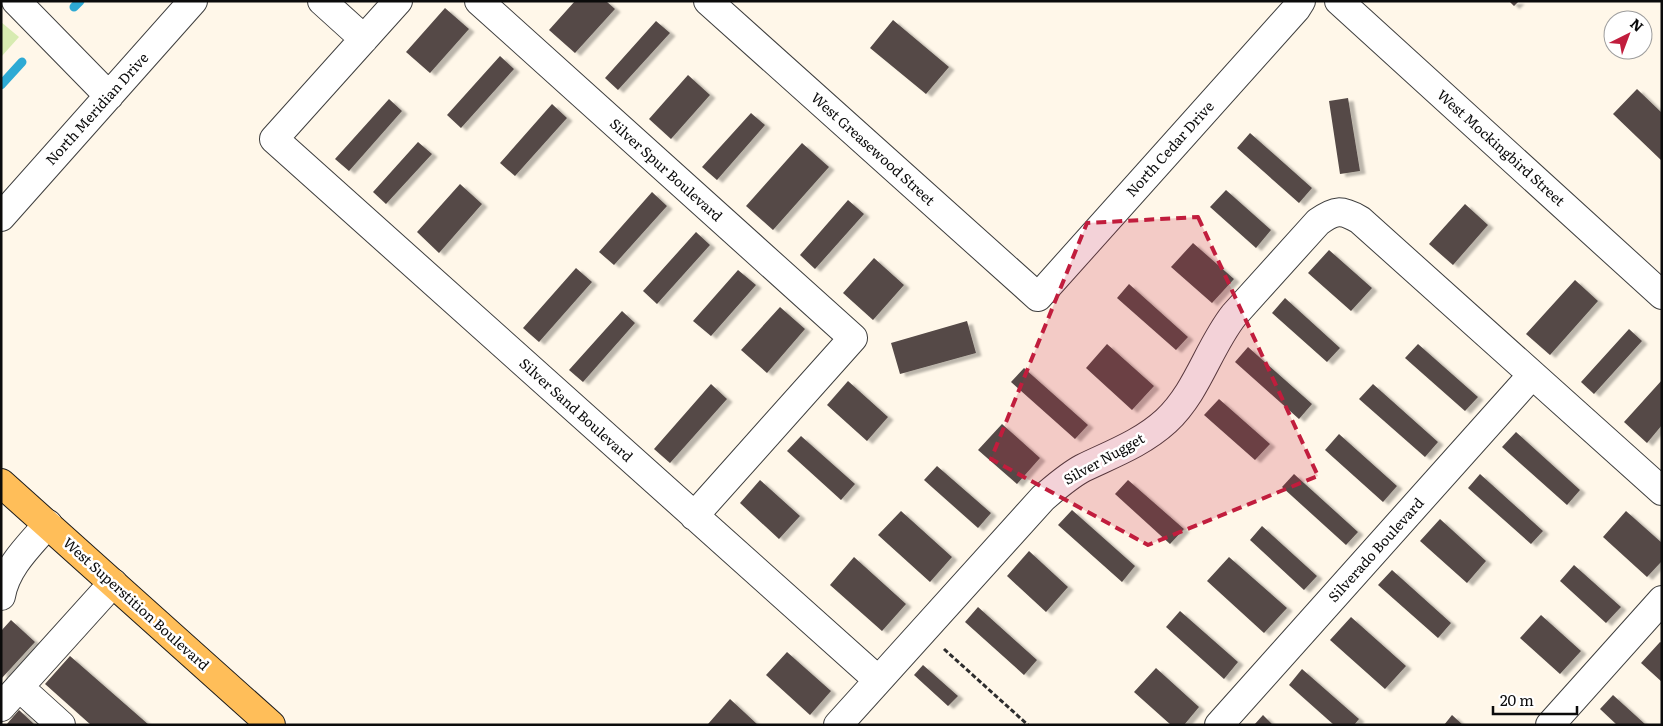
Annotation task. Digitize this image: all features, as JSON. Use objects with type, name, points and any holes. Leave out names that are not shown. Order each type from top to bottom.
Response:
[{"type":"main road","name":"West Superstition Boulevard","points":[[1,483],[271,725]]},
{"type":"street","points":[[16,1],[109,96]]},
{"type":"street","name":"North Meridian Drive","points":[[1,217],[193,1]]},
{"type":"street","points":[[322,1],[364,39],[398,1]]},
{"type":"street","name":"Silver Spur Boulevard","points":[[479,1],[853,338],[694,516]]},
{"type":"street","name":"West Greasewood Street","points":[[708,1],[1038,297]]},
{"type":"street","name":"North Cedar Drive","points":[[1038,297],[1296,9],[1301,1]]},
{"type":"street","name":"West Mockingbird Street","points":[[1340,1],[1662,295]]},
{"type":"street","name":"Silver Sand Boulevard","points":[[364,39],[274,139],[878,680]]},
{"type":"street","name":"Silver Nugget","points":[[838,725],[1043,498],[1061,482],[1082,469],[1128,448],[1148,436],[1167,420],[1184,402],[1197,381],[1222,330],[1318,222],[1328,215],[1339,211],[1360,220],[1532,375]]},
{"type":"street","points":[[1532,375],[1662,491]]},
{"type":"street","name":"Silverado Boulevard","points":[[1219,725],[1532,375]]},
{"type":"street","points":[[1,596],[3,583],[13,565],[48,524]]},
{"type":"street","points":[[61,725],[10,697],[113,583]]},
{"type":"street","points":[[1550,725],[1662,600]]},
{"type":"path","points":[[923,630],[1028,725]]},
{"type":"highlighted area","points":[[1198,217],[1318,476],[1148,545],[991,459],[1087,223]]},
{"type":"green space","points":[[1,22],[19,37],[1,57]]},
{"type":"building","points":[[575,1],[606,1],[615,9],[575,53],[549,30]]},
{"type":"building","points":[[1509,1],[1519,1],[1514,6]]},
{"type":"building","points":[[445,8],[469,29],[430,73],[406,52]]},
{"type":"building","points":[[893,20],[949,67],[926,94],[870,48]]},
{"type":"building","points":[[656,21],[670,33],[618,90],[605,78]]},
{"type":"building","points":[[500,56],[514,69],[461,128],[447,115]]},
{"type":"building","points":[[688,75],[710,95],[671,139],[649,119]]},
{"type":"building","points":[[1637,89],[1662,113],[1662,161],[1613,114]]},
{"type":"building","points":[[1348,98],[1360,171],[1340,174],[1329,101]]},
{"type":"building","points":[[389,99],[402,111],[349,171],[335,159]]},
{"type":"building","points":[[552,104],[567,118],[515,176],[500,163]]},
{"type":"building","points":[[751,113],[765,125],[717,180],[702,167]]},
{"type":"building","points":[[1250,133],[1312,188],[1299,203],[1237,148]]},
{"type":"building","points":[[418,142],[432,154],[386,204],[373,192]]},
{"type":"building","points":[[802,143],[829,167],[773,230],[746,206]]},
{"type":"building","points":[[460,184],[482,204],[439,253],[417,232]]},
{"type":"building","points":[[1226,190],[1271,230],[1256,248],[1210,207]]},
{"type":"building","points":[[652,192],[667,206],[614,265],[599,252]]},
{"type":"building","points":[[848,200],[864,214],[815,269],[800,255]]},
{"type":"building","points":[[1465,204],[1488,225],[1453,265],[1429,244]]},
{"type":"building","points":[[696,232],[710,245],[657,304],[643,291]]},
{"type":"building","points":[[1193,243],[1234,279],[1212,303],[1171,267]]},
{"type":"building","points":[[1329,250],[1372,288],[1351,311],[1308,273]]},
{"type":"building","points":[[874,258],[904,285],[873,320],[843,293]]},
{"type":"building","points":[[576,268],[592,282],[539,342],[523,328]]},
{"type":"building","points":[[738,270],[756,285],[711,336],[693,321]]},
{"type":"building","points":[[1575,280],[1598,301],[1550,355],[1526,334]]},
{"type":"building","points":[[1129,284],[1188,337],[1176,350],[1117,298]]},
{"type":"building","points":[[1285,298],[1340,348],[1327,362],[1272,313]]},
{"type":"building","points":[[780,307],[805,329],[767,373],[741,350]]},
{"type":"building","points":[[622,311],[635,323],[583,382],[569,370]]},
{"type":"building","points":[[967,321],[976,353],[900,374],[891,343]]},
{"type":"building","points":[[1629,329],[1642,341],[1594,394],[1581,382]]},
{"type":"building","points":[[1107,344],[1154,386],[1132,410],[1086,368]]},
{"type":"building","points":[[1418,344],[1478,397],[1465,411],[1405,358]]},
{"type":"building","points":[[1248,347],[1312,404],[1299,419],[1235,362]]},
{"type":"building","points":[[1024,368],[1088,425],[1075,439],[1011,382]]},
{"type":"building","points":[[1662,380],[1662,425],[1647,443],[1624,422]]},
{"type":"building","points":[[848,381],[888,417],[867,441],[827,405]]},
{"type":"building","points":[[711,384],[727,399],[670,463],[654,449]]},
{"type":"building","points":[[1373,384],[1438,442],[1425,457],[1359,399]]},
{"type":"building","points":[[1219,399],[1270,444],[1255,460],[1204,415]]},
{"type":"building","points":[[1002,424],[1040,458],[1017,484],[978,450]]},
{"type":"building","points":[[1516,432],[1580,490],[1567,505],[1502,447]]},
{"type":"building","points":[[1339,434],[1397,486],[1383,502],[1325,450]]},
{"type":"building","points":[[801,436],[855,484],[841,500],[787,451]]},
{"type":"building","points":[[937,466],[991,513],[978,528],[924,480]]},
{"type":"building","points":[[1294,474],[1358,532],[1346,545],[1282,487]]},
{"type":"building","points":[[1480,474],[1543,531],[1531,544],[1468,488]]},
{"type":"building","points":[[760,480],[800,516],[779,539],[740,503]]},
{"type":"building","points":[[1128,480],[1184,529],[1170,544],[1115,494]]},
{"type":"building","points":[[1072,510],[1135,566],[1122,582],[1058,525]]},
{"type":"building","points":[[901,511],[952,557],[930,582],[878,535]]},
{"type":"building","points":[[1626,511],[1662,543],[1662,561],[1647,577],[1603,537]]},
{"type":"building","points":[[1440,519],[1486,561],[1467,583],[1420,541]]},
{"type":"building","points":[[1262,526],[1317,576],[1304,590],[1250,540]]},
{"type":"building","points":[[1029,551],[1068,587],[1046,612],[1007,576]]},
{"type":"building","points":[[854,557],[906,604],[882,631],[830,585]]},
{"type":"building","points":[[1229,557],[1287,608],[1264,633],[1207,581]]},
{"type":"building","points":[[1574,565],[1621,607],[1606,623],[1560,581]]},
{"type":"building","points":[[1392,570],[1451,623],[1438,638],[1378,585]]},
{"type":"building","points":[[978,607],[1037,660],[1024,675],[965,622]]},
{"type":"building","points":[[1180,611],[1238,662],[1224,679],[1166,627]]},
{"type":"building","points":[[1541,615],[1581,651],[1560,674],[1520,638]]},
{"type":"building","points":[[1351,617],[1406,666],[1385,689],[1330,640]]},
{"type":"building","points":[[11,620],[35,642],[1,679],[1,631]]},
{"type":"building","points":[[1660,642],[1662,643],[1662,682],[1641,663]]},
{"type":"building","points":[[787,652],[831,691],[810,715],[766,675]]},
{"type":"building","points":[[70,656],[149,725],[91,725],[45,684]]},
{"type":"building","points":[[923,665],[958,696],[948,706],[914,675]]},
{"type":"building","points":[[1156,668],[1199,707],[1184,725],[1171,725],[1134,692]]},
{"type":"building","points":[[1302,669],[1359,719],[1354,725],[1334,725],[1289,685]]},
{"type":"building","points":[[1613,695],[1646,725],[1617,725],[1600,709]]},
{"type":"building","points":[[730,699],[758,725],[709,725]]},
{"type":"building","points":[[19,710],[35,725],[6,725]]},
{"type":"building","points":[[1263,715],[1273,725],[1254,725]]},
{"type":"building","points":[[1452,715],[1463,725],[1444,725]]},
{"type":"waterway","points":[[74,7],[80,1]]},
{"type":"waterway","points":[[1,85],[22,62]]}]
